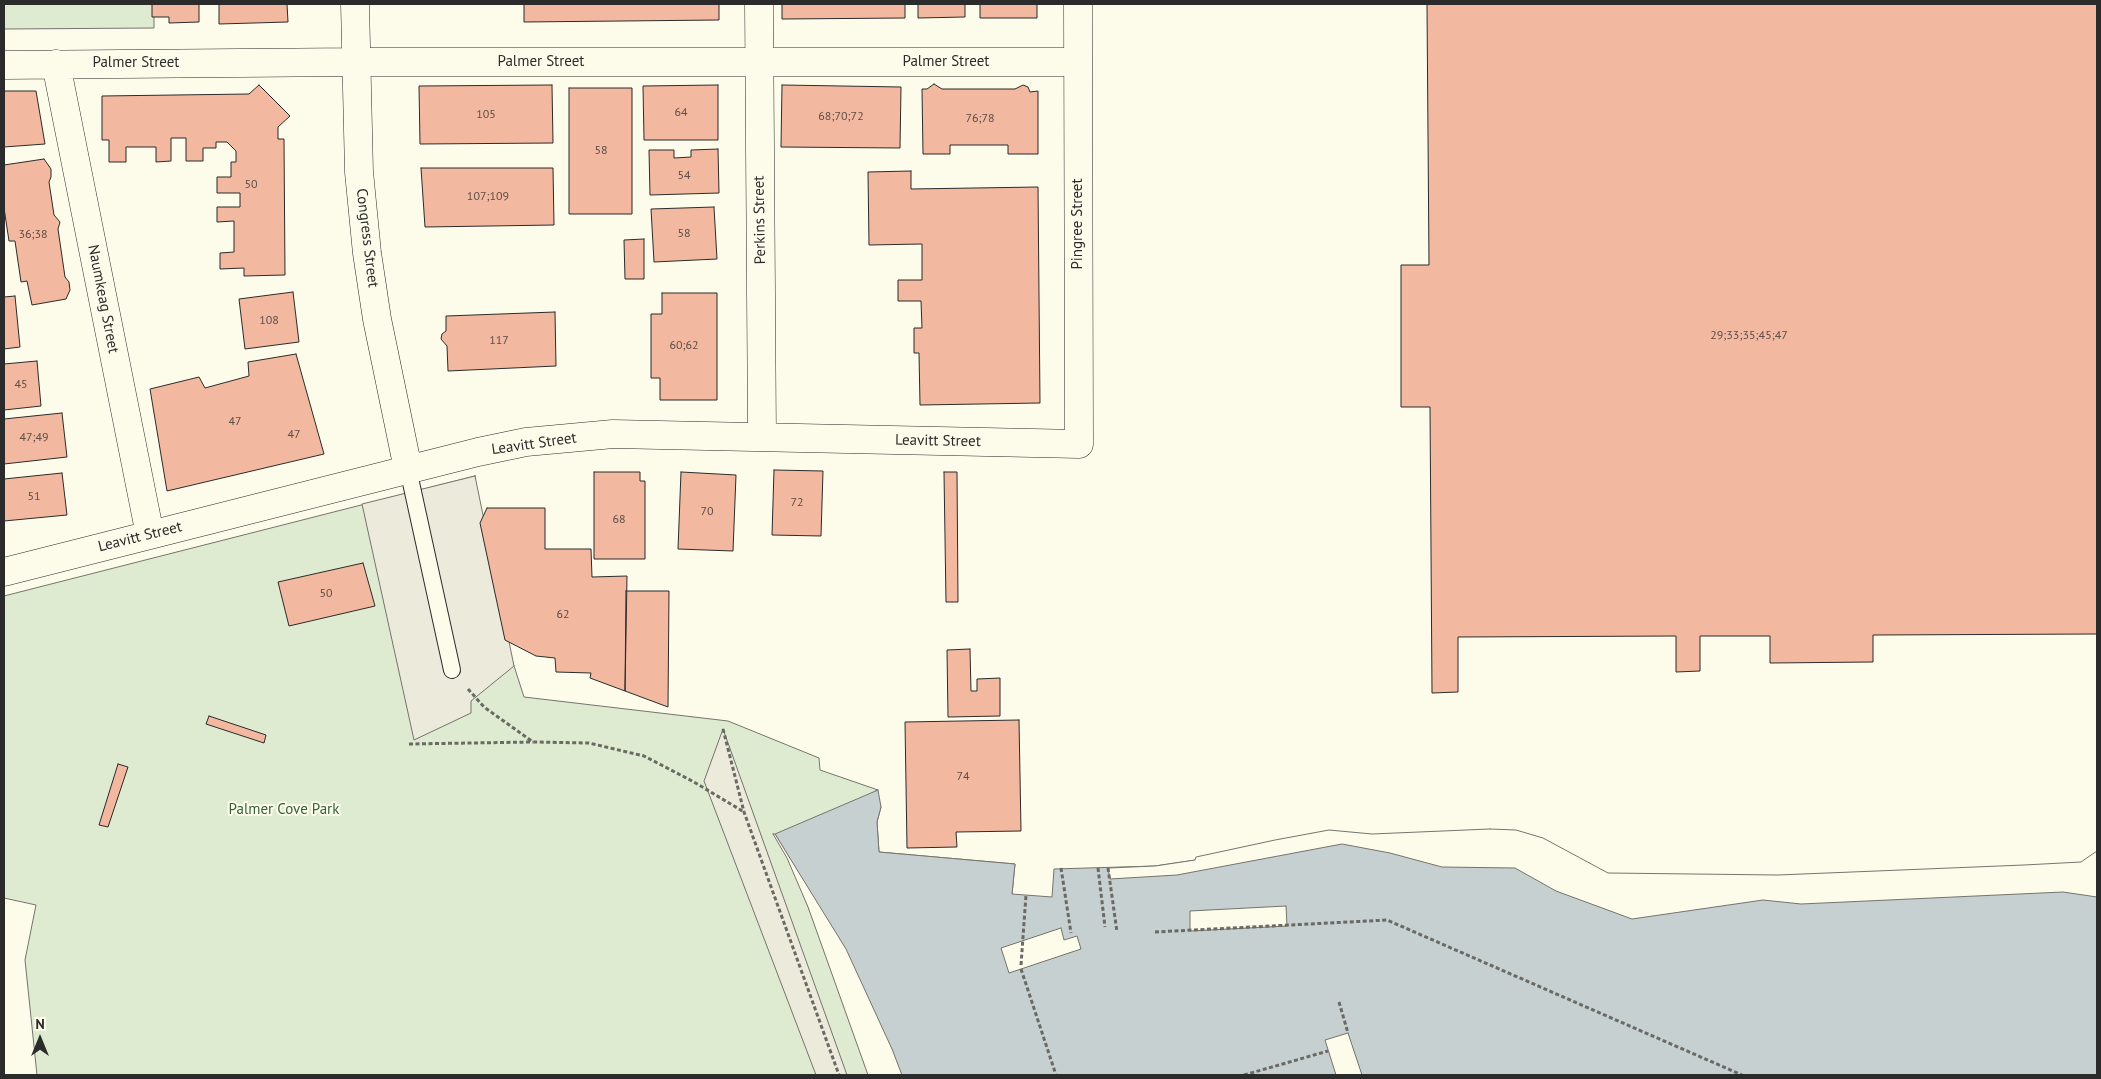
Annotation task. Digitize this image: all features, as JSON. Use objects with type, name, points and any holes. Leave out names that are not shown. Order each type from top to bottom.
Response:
[{"type":"street","name":"Congress Street","points":[[355,4],[359,172],[367,253],[377,319],[408,469]]},
{"type":"street","name":"Perkins Street","points":[[759,4],[762,437]]},
{"type":"street","name":"Pingree Street","points":[[1078,4],[1079,444]]},
{"type":"street","name":"Palmer Street","points":[[4,65],[355,62],[1078,62]]},
{"type":"street","name":"Naumkeag Street","points":[[56,64],[150,535]]},
{"type":"street","name":"Leavitt Street","points":[[4,572],[408,469],[526,442],[613,434],[1079,444]]},
{"type":"lane","points":[[408,469],[452,670]]},
{"type":"path","points":[[452,670],[484,707],[533,742]]},
{"type":"path","points":[[723,729],[744,812],[839,1075]]},
{"type":"path","points":[[409,744],[589,743],[644,756],[694,782],[744,812]]},
{"type":"path","points":[[1060,868],[1071,933]]},
{"type":"path","points":[[1098,868],[1105,927]]},
{"type":"path","points":[[1108,868],[1117,932]]},
{"type":"path","points":[[1026,895],[1021,967],[1056,1075]]},
{"type":"path","points":[[1155,932],[1387,920],[1742,1075]]},
{"type":"path","points":[[1339,1002],[1348,1033]]},
{"type":"path","points":[[1244,1075],[1328,1051]]},
{"type":"green space","points":[[4,4],[154,4],[154,28],[4,29]]},
{"type":"green space","name":"Palmer Cove Park","points":[[475,476],[480,523],[506,641],[524,697],[728,721],[819,758],[820,770],[878,790],[875,791],[881,807],[877,822],[879,852],[1015,864],[1012,894],[951,1075],[811,906],[870,1075],[37,1075],[25,960],[36,905],[4,898],[4,596]]},
{"type":"shaded area","points":[[475,476],[514,666],[471,701],[471,713],[414,740],[362,504]]},
{"type":"shaded area","points":[[723,729],[847,1075],[816,1075],[704,781]]},
{"type":"shaded area","points":[[878,790],[881,807],[877,822],[879,852],[1015,864],[1012,894],[1052,897],[1054,869],[1155,866],[1196,860],[1329,833],[1607,876],[1778,877],[2082,864],[2097,853],[2097,1075],[870,1075],[830,963],[789,857],[775,834]]},
{"type":"pier","points":[[1490,829],[1516,830],[1543,838],[1608,873],[1778,875],[2024,865],[2081,862],[2097,851],[2097,897],[2063,892],[1801,904],[1763,900],[1632,919],[1556,891],[1515,868],[1442,867],[1390,853],[1342,844],[1177,875],[1110,879],[1108,868],[1155,866],[1195,860],[1196,857],[1329,830],[1372,834]]},
{"type":"pier","points":[[773,834],[775,834],[846,949],[902,1075],[868,1075],[808,907],[787,858]]},
{"type":"pier","points":[[1286,906],[1287,926],[1190,931],[1190,911]]},
{"type":"pier","points":[[1061,928],[1064,940],[1077,936],[1081,949],[1009,973],[1001,948]]},
{"type":"pier","points":[[1348,1033],[1362,1075],[1336,1075],[1325,1040]]},
{"type":"building","points":[[152,4],[199,4],[199,22],[169,23],[169,17],[152,17]]},
{"type":"building","points":[[219,4],[287,4],[288,22],[219,24]]},
{"type":"building","points":[[524,4],[719,4],[719,20],[524,22]]},
{"type":"building","points":[[782,4],[905,4],[905,18],[782,19]]},
{"type":"building","points":[[918,4],[965,4],[965,17],[918,18]]},
{"type":"building","points":[[980,4],[1037,4],[1037,18],[980,18]]},
{"type":"building","points":[[1427,4],[2097,4],[2097,634],[1873,635],[1873,662],[1770,663],[1770,636],[1700,636],[1700,671],[1676,672],[1676,636],[1458,637],[1458,692],[1432,693],[1430,407],[1401,407],[1401,265],[1429,265]]},
{"type":"building","points":[[934,84],[942,89],[1015,89],[1023,85],[1028,87],[1030,92],[1038,91],[1038,154],[1008,154],[1008,145],[950,145],[950,154],[923,154],[922,89],[927,89]]},
{"type":"building","points":[[259,85],[290,116],[278,127],[278,139],[284,139],[285,275],[244,276],[244,268],[220,269],[220,253],[234,252],[234,221],[217,222],[217,207],[240,207],[240,193],[217,193],[217,177],[231,177],[231,162],[236,162],[236,151],[227,142],[216,142],[216,148],[203,148],[203,161],[186,161],[186,138],[171,138],[171,161],[156,162],[156,147],[126,147],[126,162],[109,162],[109,140],[102,140],[102,96],[249,94]]},
{"type":"building","points":[[552,85],[553,143],[420,144],[419,86]]},
{"type":"building","points":[[718,85],[718,140],[644,140],[643,86]]},
{"type":"building","points":[[782,85],[901,87],[900,148],[781,147]]},
{"type":"building","points":[[569,88],[632,88],[632,214],[569,214]]},
{"type":"building","points":[[4,91],[36,91],[45,144],[4,147]]},
{"type":"building","points":[[718,149],[719,193],[650,195],[649,150],[674,150],[674,158],[691,157],[691,150]]},
{"type":"building","points":[[44,159],[51,169],[49,182],[54,215],[60,222],[58,229],[65,277],[69,282],[70,290],[66,299],[32,305],[27,281],[21,282],[15,241],[9,241],[4,208],[4,165]]},
{"type":"building","points":[[421,168],[553,168],[554,225],[425,227]]},
{"type":"building","points":[[911,171],[911,189],[1038,187],[1040,403],[920,405],[919,353],[914,353],[914,328],[922,328],[921,301],[898,301],[898,280],[922,280],[922,244],[869,245],[868,172]]},
{"type":"building","points":[[714,207],[717,259],[654,262],[651,209]]},
{"type":"building","points":[[644,239],[644,279],[625,279],[624,240]]},
{"type":"building","points":[[293,292],[299,342],[245,349],[239,299]]},
{"type":"building","points":[[662,293],[717,293],[717,400],[660,400],[660,378],[651,378],[651,314],[662,314]]},
{"type":"building","points":[[15,296],[20,347],[4,349],[4,297]]},
{"type":"building","points":[[555,312],[556,366],[448,371],[447,346],[441,339],[442,334],[446,331],[446,316]]},
{"type":"building","points":[[296,354],[324,454],[167,491],[150,389],[199,377],[205,388],[249,376],[248,362]]},
{"type":"building","points":[[37,361],[41,406],[4,410],[4,364]]},
{"type":"building","points":[[62,413],[67,457],[4,464],[4,419]]},
{"type":"building","points":[[774,470],[823,471],[821,536],[772,535]]},
{"type":"building","points":[[594,472],[640,472],[640,481],[645,481],[645,559],[594,559]]},
{"type":"building","points":[[681,472],[736,475],[733,551],[678,549]]},
{"type":"building","points":[[944,472],[957,472],[958,602],[946,602]]},
{"type":"building","points":[[62,473],[67,515],[4,521],[4,479]]},
{"type":"building","points":[[487,508],[545,508],[545,549],[591,549],[592,577],[627,576],[625,691],[590,678],[591,673],[556,672],[555,658],[536,656],[505,640],[480,523]]},
{"type":"building","points":[[363,563],[375,606],[289,626],[278,582]]},
{"type":"building","points":[[626,591],[669,591],[668,707],[625,691]]},
{"type":"building","points":[[970,649],[971,691],[977,691],[977,679],[1000,678],[1000,716],[948,717],[947,650]]},
{"type":"building","points":[[209,716],[266,735],[264,743],[206,724]]},
{"type":"building","points":[[1019,720],[1021,831],[956,832],[957,847],[907,848],[905,722]]},
{"type":"building","points":[[118,764],[128,767],[108,827],[99,825]]}]
